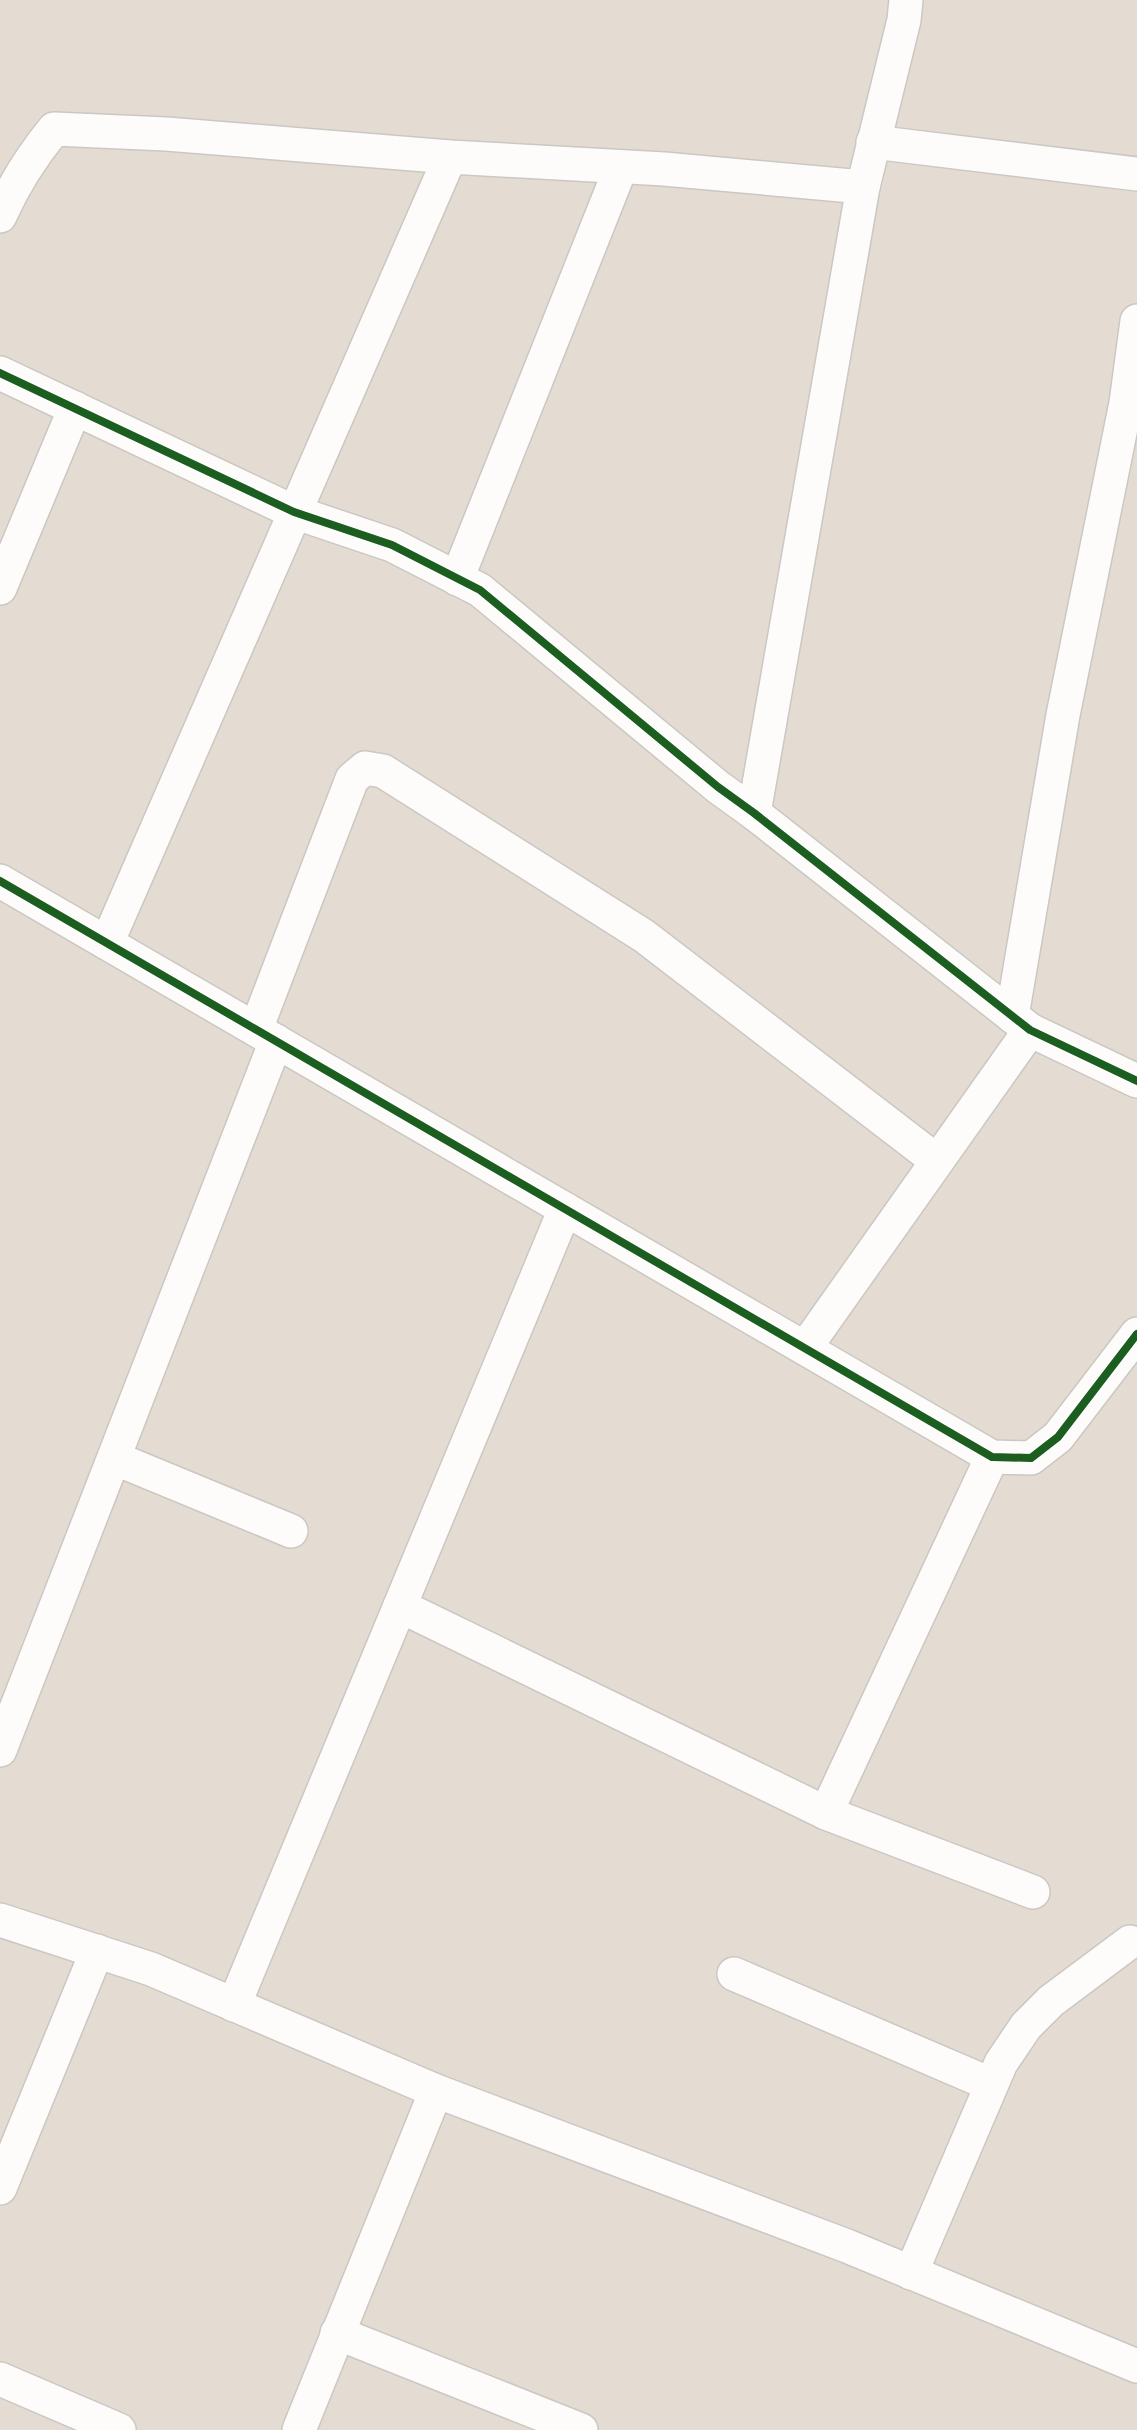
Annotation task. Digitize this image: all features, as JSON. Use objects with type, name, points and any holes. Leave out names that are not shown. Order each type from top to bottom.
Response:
[{"type":"street","points":[[754,813],[863,187],[904,20],[906,0]]},
{"type":"street","points":[[0,216],[10,192],[36,150],[54,129],[166,134],[863,187]]},
{"type":"street","points":[[873,142],[1137,174]]},
{"type":"street","points":[[107,943],[450,157]]},
{"type":"street","points":[[457,579],[621,167]]},
{"type":"street","points":[[805,1348],[937,1161],[1021,1023],[1063,715],[1126,403],[1137,321]]},
{"type":"street","points":[[0,372],[294,512],[392,545],[480,590],[718,787],[1021,1023],[1137,1081]]},
{"type":"street","points":[[0,588],[75,408]]},
{"type":"street","points":[[0,1750],[114,1458],[266,1035],[352,779],[365,768],[383,771],[644,936],[937,1161]]},
{"type":"street","points":[[1,886],[107,943],[992,1457],[1031,1458],[1058,1437],[1137,1334]]},
{"type":"street","points":[[234,2005],[565,1209]]},
{"type":"street","points":[[826,1812],[992,1457]]},
{"type":"street","points":[[114,1458],[291,1531]]},
{"type":"street","points":[[400,1606],[826,1812],[1034,1892]]},
{"type":"street","points":[[0,1920],[151,1969],[436,2091],[848,2246],[1137,2366]]},
{"type":"street","points":[[911,2272],[990,2084],[1026,2026],[1051,2001],[1135,1942]]},
{"type":"street","points":[[0,2188],[97,1951]]},
{"type":"street","points":[[734,1974],[990,2084]]},
{"type":"street","points":[[299,2430],[436,2091]]},
{"type":"street","points":[[338,2333],[581,2430]]},
{"type":"street","points":[[0,2379],[119,2430]]},
{"type":"shaded area","points":[[0,0],[1137,0],[1137,2430],[0,2430]]},
{"type":"cycle path","points":[[0,373],[294,512],[392,545],[480,590],[718,787],[1030,1030],[1137,1081]]},
{"type":"cycle path","points":[[0,881],[992,1457],[1031,1458],[1058,1437],[1137,1334]]}]
